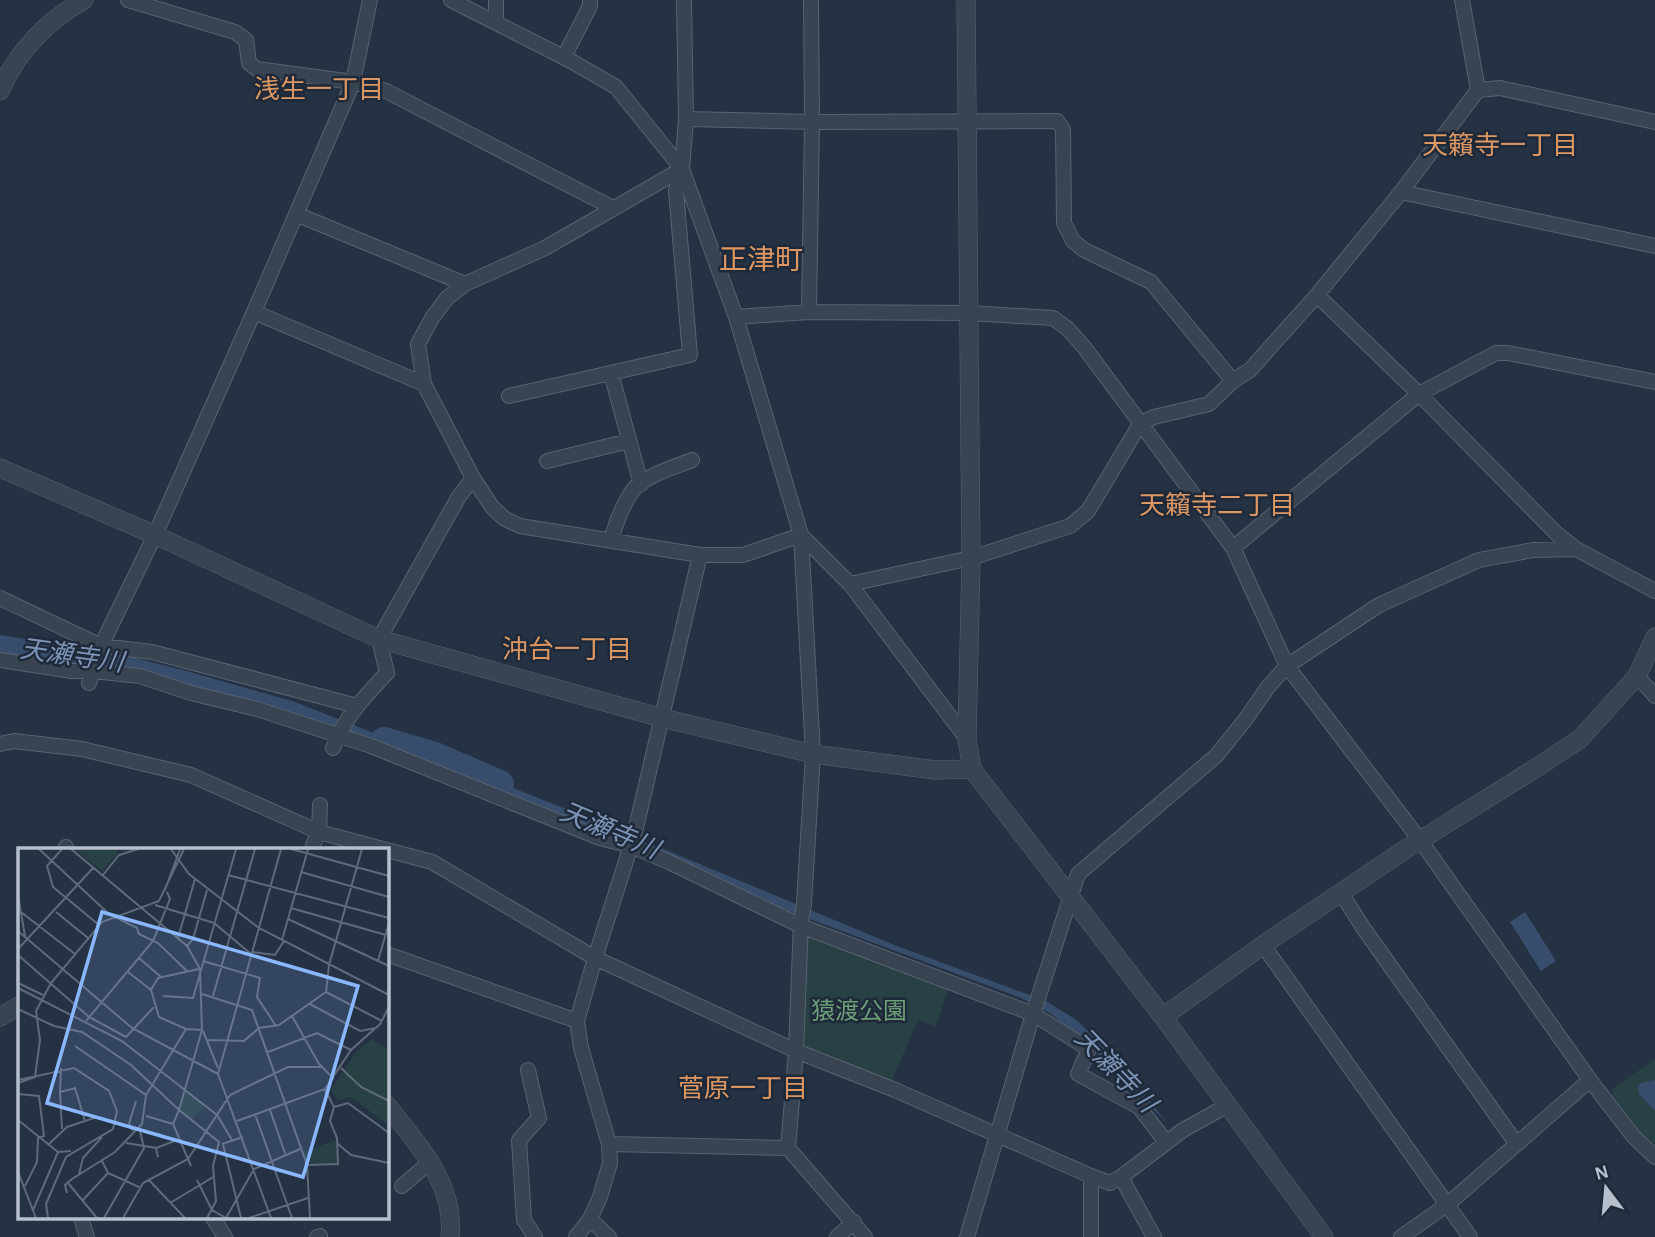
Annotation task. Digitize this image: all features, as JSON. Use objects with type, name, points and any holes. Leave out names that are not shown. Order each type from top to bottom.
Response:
[{"type":"street","points":[[1,85],[34,39],[53,21],[84,0]]},
{"type":"street","points":[[128,0],[235,32],[246,40],[249,63],[257,69],[353,82],[386,91],[613,208]]},
{"type":"street","points":[[91,677],[100,646],[155,536],[353,82],[370,0]]},
{"type":"street","points":[[451,0],[564,57],[616,87],[682,169],[736,317],[801,535],[813,754],[788,1148],[865,1237]]},
{"type":"street","points":[[496,0],[496,23]]},
{"type":"street","points":[[564,57],[590,6],[590,0]]},
{"type":"street","points":[[509,396],[690,355],[676,191],[682,169],[686,119],[684,0]]},
{"type":"street","points":[[809,312],[811,0]]},
{"type":"street","points":[[966,0],[971,558],[967,739],[972,769],[1163,1017],[1324,1237]]},
{"type":"street","points":[[850,584],[971,558],[1070,526],[1088,510],[1140,424],[1154,417],[1209,404],[1233,381],[1250,370],[1317,295],[1401,192],[1478,90],[1462,0]]},
{"type":"street","points":[[1478,90],[1500,88],[1655,122]]},
{"type":"street","points":[[686,119],[812,122],[1057,121],[1063,129],[1064,223],[1073,241],[1084,250],[1151,282],[1233,381]]},
{"type":"street","points":[[682,169],[545,248],[465,284],[447,298],[418,344],[424,384],[473,478],[492,507],[505,519],[520,526],[700,555],[743,555],[801,535]]},
{"type":"street","points":[[1401,192],[1655,246]]},
{"type":"street","points":[[296,214],[465,284]]},
{"type":"street","points":[[1317,295],[1557,534],[1576,549],[1655,590]]},
{"type":"street","points":[[254,312],[424,384]]},
{"type":"street","points":[[736,317],[809,312],[968,313],[1053,318],[1068,329],[1233,548],[1287,666],[1420,840],[1590,1080],[1633,1136],[1655,1157]]},
{"type":"street","points":[[1233,548],[1419,394],[1496,353],[1508,353],[1655,382]]},
{"type":"street","points":[[611,373],[640,484]]},
{"type":"street","points":[[547,461],[629,441]]},
{"type":"street","points":[[611,540],[618,517],[634,489],[649,478],[692,460]]},
{"type":"street","points":[[0,468],[379,639],[662,718],[813,754],[935,770],[972,769]]},
{"type":"street","points":[[336,741],[356,706],[387,673],[379,639],[458,498],[473,478]]},
{"type":"street","points":[[801,535],[850,584],[967,739]]},
{"type":"street","points":[[967,1237],[996,1134],[1079,874],[1216,756],[1287,666],[1379,605],[1479,560],[1533,550],[1576,549]]},
{"type":"street","points":[[576,1237],[590,1219],[610,1163],[609,1144],[581,1048],[577,1021],[632,841],[700,555]]},
{"type":"street","points":[[0,598],[100,646],[152,652],[356,706]]},
{"type":"street","points":[[1163,1017],[1263,944],[1580,739],[1637,676],[1655,637]]},
{"type":"street","points":[[0,660],[72,671],[91,677],[139,676],[191,693],[257,709],[336,741],[371,746],[600,838],[632,841],[669,862],[801,923],[1034,1012],[1089,1049],[1078,1074],[1139,1107],[1166,1142]]},
{"type":"street","points":[[1637,676],[1655,696]]},
{"type":"street","points":[[0,744],[14,741],[82,749],[191,775],[316,838],[364,848]]},
{"type":"street","points":[[316,838],[320,805]]},
{"type":"street","points":[[388,853],[432,862],[595,958],[796,1051],[895,1090],[1110,1183],[1183,1130],[1227,1105]]},
{"type":"street","points":[[1340,893],[1516,1143]]},
{"type":"street","points":[[1263,944],[1470,1237]]},
{"type":"street","points":[[388,954],[577,1021]]},
{"type":"street","points":[[0,1017],[18,1007]]},
{"type":"street","points":[[528,1070],[539,1118],[519,1140],[524,1220],[535,1237]]},
{"type":"street","points":[[1401,1237],[1448,1204],[1590,1080]]},
{"type":"street","points":[[388,1106],[430,1162],[446,1192],[452,1223],[450,1237]]},
{"type":"street","points":[[609,1144],[788,1148]]},
{"type":"street","points":[[402,1186],[430,1162]]},
{"type":"street","points":[[1091,1176],[1091,1237]]},
{"type":"street","points":[[1121,1177],[1154,1237]]},
{"type":"street","points":[[590,1219],[609,1237]]},
{"type":"street","points":[[82,1220],[88,1237]]},
{"type":"street","points":[[214,1220],[225,1237]]},
{"type":"street","points":[[837,1237],[854,1222]]},
{"type":"green space","name":"猿渡公園","points":[[804,931],[950,983],[936,1026],[918,1020],[890,1085],[800,1049]]},
{"type":"green space","points":[[1655,1059],[1655,1147],[1649,1145],[1612,1096],[1614,1088]]},
{"type":"water","points":[[0,635],[115,653],[295,702],[579,814],[897,946],[1046,1001],[1075,1019],[1111,1052],[1167,1123],[1086,1042],[1051,1014],[1019,997],[791,912],[614,837],[310,720],[52,662],[0,654]]},
{"type":"water","points":[[1525,912],[1556,961],[1541,971],[1510,922]]},
{"type":"water","points":[[1655,1080],[1655,1111],[1639,1094],[1638,1086]]},
{"type":"waterway","name":"天瀬寺川","points":[[384,741],[435,756],[500,784]]},
{"type":"district","name":"浅生一丁目","points":[[319,89]]},
{"type":"district","name":"天籟寺一丁目","points":[[1500,145]]},
{"type":"district","name":"正津町","points":[[761,259]]},
{"type":"district","name":"天籟寺二丁目","points":[[1217,505]]},
{"type":"district","name":"沖台一丁目","points":[[567,649]]},
{"type":"district","name":"菅原一丁目","points":[[743,1088]]}]
